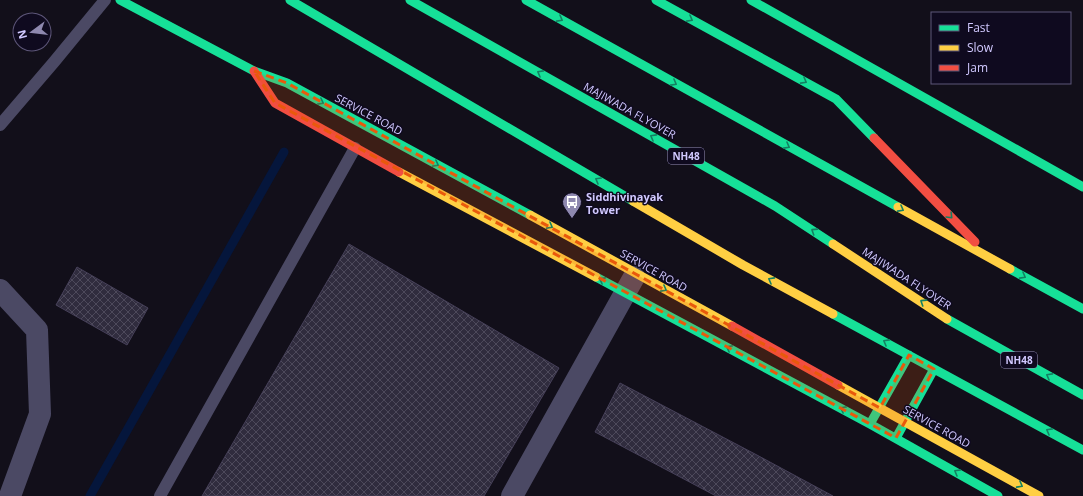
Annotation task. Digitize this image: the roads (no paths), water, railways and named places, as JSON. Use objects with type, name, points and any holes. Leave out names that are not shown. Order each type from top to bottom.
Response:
[{"type":"main road","name":"SERVICE ROAD","points":[[120,0],[254,71],[287,83],[905,422],[994,490]]},
{"type":"main road","points":[[290,0],[743,265],[1083,450]]},
{"type":"main road","name":"MAJIWADA FLYOVER","points":[[410,0],[775,206],[955,324],[1083,395]]},
{"type":"main road","points":[[526,0],[1083,310]]},
{"type":"main road","points":[[656,0],[836,99],[989,257]]},
{"type":"main road","points":[[751,0],[1083,187]]},
{"type":"main road","name":"SERVICE ROAD","points":[[254,71],[275,103],[355,148],[994,490],[1039,496]]},
{"type":"main road","points":[[870,424],[909,355]]},
{"type":"main road","points":[[896,438],[934,369]]},
{"type":"street","points":[[512,496],[636,274]]},
{"type":"street","points":[[0,290],[37,330],[40,414],[10,496]]},
{"type":"lane","points":[[0,125],[105,0]]},
{"type":"lane","points":[[160,496],[355,148]]},
{"type":"waterway","points":[[90,496],[284,152]]},
{"type":"place","name":"Siddhivinayak Tower","points":[[572,219]]}]
